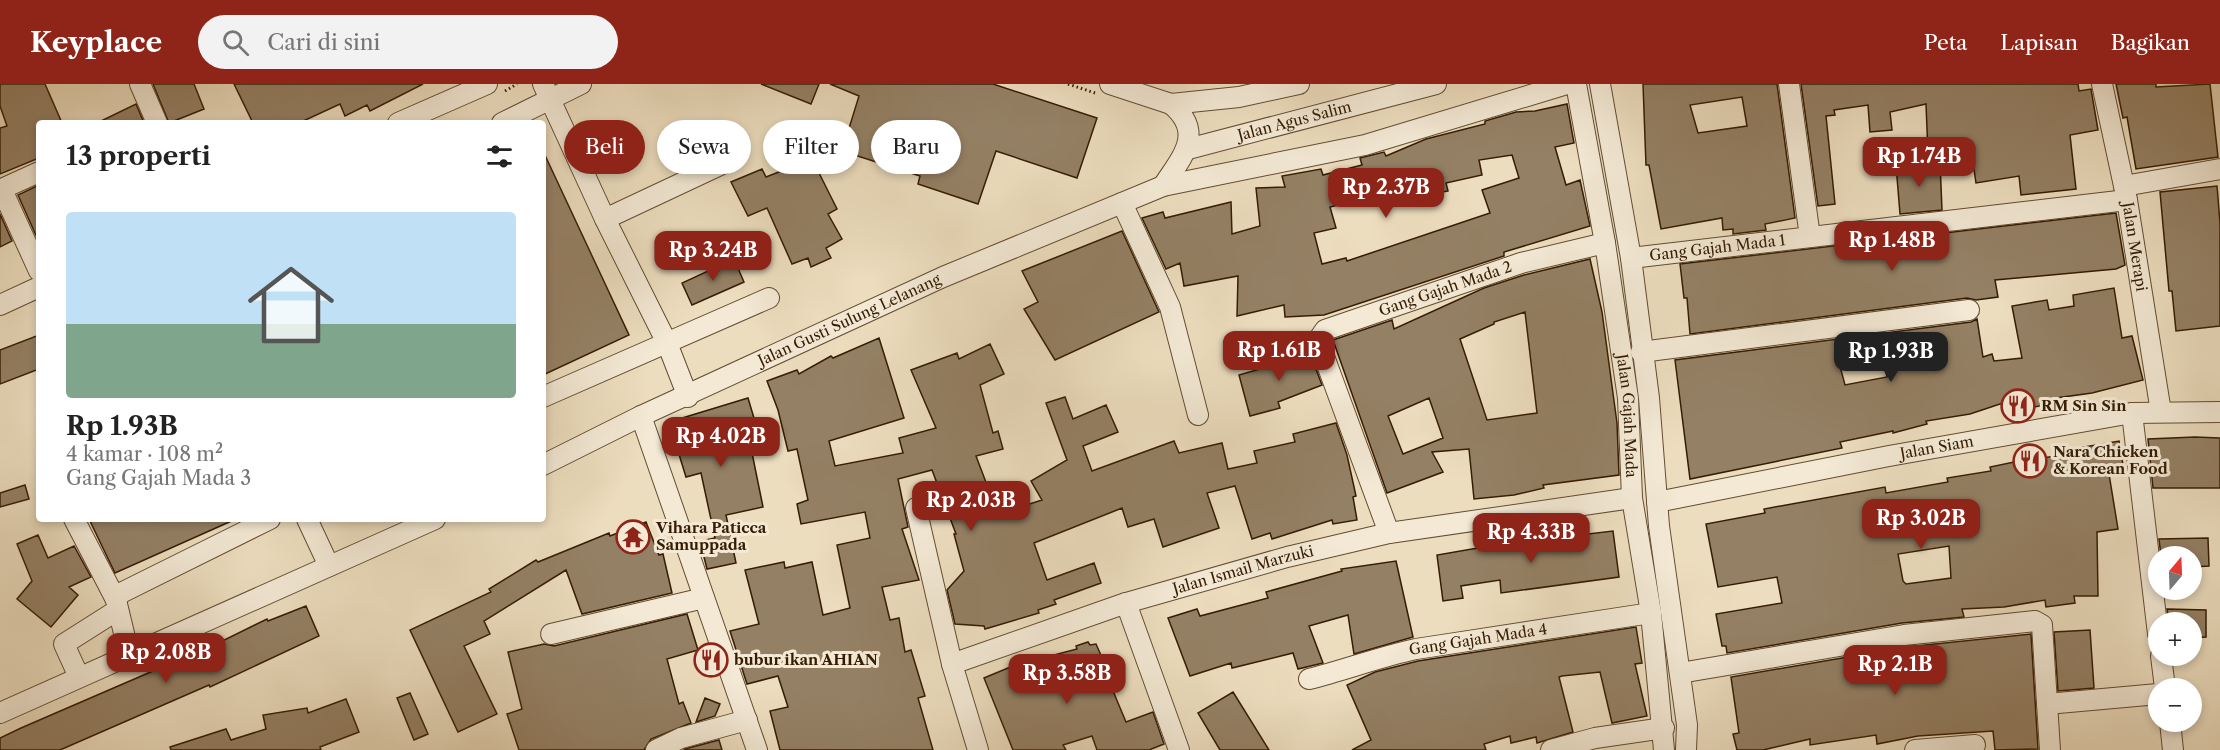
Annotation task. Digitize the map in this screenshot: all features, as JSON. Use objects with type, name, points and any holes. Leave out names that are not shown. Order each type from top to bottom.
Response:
[{"type":"street","points":[[140,84],[156,120]]},
{"type":"street","points":[[405,120],[487,84]]},
{"type":"street","points":[[506,120],[547,91],[581,84]]},
{"type":"street","points":[[1110,84],[1172,104],[1182,113],[1187,124],[1188,149],[1163,186]]},
{"type":"street","points":[[1172,104],[1239,90],[1299,84]]},
{"type":"street","name":"Jalan Agus Salim","points":[[1188,149],[1436,84]]},
{"type":"street","points":[[1163,186],[1365,145],[1567,84]]},
{"type":"street","name":"Jalan Gajah Mada","points":[[1576,84],[1605,243],[1628,398],[1632,498],[1651,613],[1664,728],[1664,750]]},
{"type":"street","name":"Jalan Gajah Mada","points":[[1600,84],[1631,258],[1641,352],[1649,398],[1657,502],[1687,725],[1686,750]]},
{"type":"street","points":[[1789,84],[1810,237]]},
{"type":"street","name":"Jalan Merapi","points":[[2102,84],[2126,193],[2161,411]]},
{"type":"street","points":[[547,91],[605,219],[667,343],[688,397]]},
{"type":"street","name":"Gang Gajah Mada 1","points":[[1631,258],[1810,237],[2126,193],[2220,169]]},
{"type":"street","points":[[36,173],[6,187],[3,192],[36,264]]},
{"type":"street","points":[[605,219],[701,174]]},
{"type":"street","name":"Jalan Gusti Sulung Lelanang","points":[[546,464],[641,416],[688,397],[943,277],[1163,186]]},
{"type":"street","points":[[1122,203],[1170,308],[1198,415]]},
{"type":"street","name":"Gang Gajah Mada 2","points":[[1389,533],[1318,340],[1320,334],[1325,330],[1521,263],[1605,243]]},
{"type":"street","points":[[0,305],[36,288]]},
{"type":"street","points":[[546,394],[769,298]]},
{"type":"street","points":[[1641,352],[1969,310]]},
{"type":"street","points":[[1628,398],[1649,398]]},
{"type":"street","name":"Jalan Siam","points":[[1657,502],[1889,456],[2132,413],[2220,412]]},
{"type":"street","points":[[2132,413],[2155,612]]},
{"type":"street","points":[[641,416],[757,750]]},
{"type":"street","name":"Jalan Ismail Marzuki","points":[[952,664],[1126,603],[1287,556],[1389,533],[1632,498]]},
{"type":"street","points":[[916,508],[952,664],[978,750]]},
{"type":"street","points":[[75,522],[116,606],[129,654]]},
{"type":"street","points":[[79,677],[64,644],[116,606],[121,593],[264,522]]},
{"type":"street","points":[[309,522],[329,566]]},
{"type":"street","points":[[0,713],[428,522]]},
{"type":"street","points":[[551,634],[704,598]]},
{"type":"street","points":[[1126,603],[1179,750]]},
{"type":"street","name":"Gang Gajah Mada 4","points":[[1309,679],[1354,667],[1381,656],[1416,649],[1651,613]]},
{"type":"street","points":[[1680,674],[1904,635],[2034,621],[2042,625],[2050,750]]},
{"type":"street","points":[[2047,704],[2148,695]]},
{"type":"street","points":[[656,750],[681,738],[747,720]]},
{"type":"street","points":[[1551,750],[1595,738],[1664,728]]},
{"type":"street","points":[[2171,732],[2173,750]]},
{"type":"street","points":[[1915,750],[1975,745]]},
{"type":"building","points":[[0,84],[45,84],[61,120],[36,120],[36,159],[0,174],[0,128],[7,126],[0,106]]},
{"type":"building","points":[[153,84],[194,84],[204,109],[176,120],[168,120]]},
{"type":"building","points":[[234,84],[423,84],[370,111],[367,105],[345,116],[340,104],[305,120],[252,120]]},
{"type":"building","points":[[761,84],[819,84],[811,104]]},
{"type":"building","points":[[830,84],[993,84],[1097,118],[1077,178],[996,151],[978,204],[918,184],[920,176],[914,174],[961,174],[961,120],[871,120],[871,160],[859,156],[859,120],[852,120],[859,96]]},
{"type":"building","points":[[1643,84],[1777,84],[1795,218],[1765,224],[1766,230],[1733,234],[1733,229],[1723,230],[1722,218],[1661,229],[1649,165],[1646,165]],"holes":[[[1742,97],[1747,126],[1698,133],[1690,105]]]},
{"type":"building","points":[[1801,84],[2078,84],[2079,91],[2091,89],[2098,130],[2070,135],[2076,189],[2021,195],[2019,176],[1976,183],[1971,149],[1928,154],[1926,104],[1890,112],[1892,130],[1870,132],[1868,105],[1834,110],[1835,115],[1826,116],[1835,204],[1818,206]]},
{"type":"building","points":[[2116,84],[2156,84],[2156,87],[2210,84],[2218,157],[2136,169],[2127,117],[2123,118]]},
{"type":"building","points":[[136,104],[143,120],[103,120]]},
{"type":"building","points":[[1567,104],[1574,143],[1555,147],[1566,185],[1580,180],[1590,226],[1504,252],[1504,256],[1324,315],[1285,317],[1284,305],[1237,316],[1238,276],[1184,286],[1180,263],[1166,269],[1142,218],[1163,212],[1165,218],[1231,202],[1232,234],[1260,226],[1256,188],[1285,187],[1282,176],[1321,169],[1323,175],[1362,165],[1360,158],[1384,152],[1386,156],[1426,139],[1485,124],[1485,121],[1516,112],[1535,111]],"holes":[[[1512,155],[1519,178],[1482,190],[1490,213],[1347,261],[1346,258],[1322,264],[1314,233],[1336,228],[1330,207],[1370,197],[1371,202],[1401,195],[1402,200],[1448,191],[1446,183],[1482,175],[1479,160]]]},
{"type":"building","points":[[546,157],[629,335],[546,374]]},
{"type":"building","points":[[1940,162],[1942,210],[1900,214],[1896,165]]},
{"type":"building","points":[[762,169],[766,177],[774,174],[820,174],[837,209],[828,214],[842,239],[826,248],[831,258],[811,267],[808,258],[792,264],[767,208],[748,216],[731,182]]},
{"type":"building","points":[[36,186],[36,235],[18,195]]},
{"type":"building","points":[[2217,186],[2220,223],[2220,326],[2176,331],[2172,291],[2169,291],[2160,192]]},
{"type":"building","points":[[2116,213],[2125,265],[2116,269],[1995,280],[1998,297],[1976,300],[1967,298],[1690,334],[1687,298],[1684,298],[1680,264]]},
{"type":"building","points":[[0,214],[12,241],[0,247]]},
{"type":"building","points":[[1122,231],[1159,312],[1055,360],[1024,309],[1038,302],[1022,271]]},
{"type":"building","points":[[734,259],[744,282],[692,305],[682,283]]},
{"type":"building","points":[[1590,259],[1602,312],[1617,423],[1619,475],[1543,485],[1544,488],[1514,495],[1474,499],[1469,449],[1432,452],[1443,472],[1387,493],[1333,340],[1392,320],[1394,329],[1484,288],[1524,275]],"holes":[[[1525,312],[1537,413],[1487,420],[1460,339],[1494,322]],[[1429,398],[1443,438],[1403,454],[1388,416]]]},
{"type":"building","points":[[2114,288],[2122,338],[2132,336],[2143,380],[2092,393],[2049,399],[2050,404],[2034,407],[2014,410],[2012,400],[1970,414],[1926,421],[1927,424],[1893,433],[1893,431],[1840,442],[1842,448],[1690,479],[1675,360],[1971,322],[1977,319],[1983,357],[1992,354],[1994,361],[2022,358],[2012,306],[2047,300],[2049,310],[2074,306],[2073,295]],"holes":[[[1881,348],[1887,377],[1845,385],[1837,355]]]},
{"type":"building","points":[[36,336],[36,370],[0,384],[0,350]]},
{"type":"building","points":[[879,338],[904,418],[829,441],[835,466],[903,453],[899,438],[936,428],[911,370],[957,353],[959,359],[990,344],[1004,374],[980,385],[993,433],[998,431],[1003,449],[976,456],[998,514],[1042,500],[1031,481],[1067,460],[1046,403],[1065,397],[1073,419],[1106,405],[1118,432],[1083,446],[1092,471],[1174,441],[1179,453],[1222,443],[1228,469],[1257,463],[1254,451],[1295,442],[1293,434],[1336,423],[1347,455],[1356,496],[1353,497],[1357,520],[1333,524],[1332,520],[1272,539],[1270,533],[1252,539],[1235,486],[1207,493],[1219,528],[1163,547],[1154,519],[1128,527],[1122,508],[1034,543],[1047,580],[1094,563],[1101,583],[1054,600],[1056,604],[1038,610],[1039,613],[985,629],[984,626],[955,624],[947,590],[964,571],[954,534],[956,534],[932,470],[898,479],[908,527],[902,529],[919,580],[882,587],[890,620],[899,618],[905,652],[911,650],[925,696],[918,698],[933,750],[780,750],[770,711],[788,707],[778,676],[747,684],[730,631],[759,624],[745,570],[784,562],[785,568],[812,562],[823,615],[850,608],[837,545],[870,538],[865,512],[801,524],[797,504],[808,500],[797,449],[788,451],[778,410],[767,381],[797,370],[799,374],[831,356],[833,358]]},
{"type":"building","points":[[1308,348],[1322,385],[1278,402],[1280,408],[1250,416],[1239,375],[1274,365],[1272,361]]},
{"type":"building","points":[[748,398],[762,445],[751,448],[763,507],[726,515],[736,563],[707,569],[700,541],[715,538],[701,473],[686,477],[669,422]]},
{"type":"building","points":[[2220,438],[2220,488],[2153,488],[2148,439]]},
{"type":"building","points":[[2119,441],[2124,471],[2109,474],[2118,529],[2097,532],[2098,596],[2074,596],[2075,603],[2046,607],[2045,600],[2004,607],[1962,609],[1964,617],[1902,623],[1727,653],[1726,646],[1722,646],[1716,614],[1782,603],[1777,577],[1718,587],[1706,524],[1765,513],[1764,509],[1885,487],[1886,493],[1948,482],[1947,478],[1991,471],[1990,467],[2019,461],[2018,459],[2036,454],[2037,459],[2079,452],[2079,448]],"holes":[[[1949,546],[1951,578],[1906,584],[1903,581],[1898,554]]]},
{"type":"building","points":[[25,485],[29,499],[0,507],[0,493]]},
{"type":"building","points":[[90,522],[229,522],[115,573]]},
{"type":"building","points":[[646,522],[659,555],[663,554],[672,593],[582,614],[566,570],[484,621],[490,634],[464,646],[497,714],[458,732],[410,630],[491,592],[489,589],[536,560],[538,562],[609,533],[610,536]]},
{"type":"building","points":[[1613,531],[1619,577],[1501,593],[1500,580],[1461,586],[1463,598],[1443,601],[1437,555],[1495,545]]},
{"type":"building","points":[[38,535],[48,558],[74,546],[91,577],[69,587],[78,595],[51,627],[17,599],[32,581],[17,544]]},
{"type":"building","points":[[2208,538],[2209,566],[2202,566],[2202,546],[2160,546],[2159,539]]},
{"type":"building","points":[[1396,561],[1413,637],[1354,654],[1348,615],[1309,626],[1323,663],[1298,669],[1293,653],[1232,668],[1231,663],[1190,676],[1168,618],[1197,609],[1200,616],[1268,598],[1266,592],[1342,571],[1341,569]]},
{"type":"building","points":[[306,606],[319,636],[210,687],[209,685],[60,750],[0,750],[0,738],[21,728],[190,655],[190,657],[267,619],[268,621]]},
{"type":"building","points":[[2167,609],[2206,610],[2206,637],[2202,637],[2202,612],[2167,612]]},
{"type":"building","points":[[687,614],[698,650],[667,659],[679,704],[683,702],[691,723],[651,739],[644,750],[519,750],[507,714],[522,709],[508,652],[544,644],[554,646]]},
{"type":"building","points":[[1636,627],[1642,663],[1635,664],[1647,716],[1612,723],[1600,672],[1562,676],[1559,677],[1573,732],[1537,743],[1536,737],[1511,743],[1510,736],[1484,744],[1486,750],[1352,750],[1371,740],[1347,685],[1375,672],[1418,661]]},
{"type":"building","points":[[2090,630],[2094,688],[2058,691],[2054,632]]},
{"type":"building","points":[[2031,634],[2038,749],[1995,750],[1993,731],[1918,736],[1877,744],[1876,735],[1810,745],[1810,739],[1763,750],[1737,750],[1733,734],[1739,733],[1731,677],[1906,647]]},
{"type":"building","points":[[1088,642],[1090,645],[1096,644],[1126,722],[1153,712],[1164,744],[1149,750],[1097,750],[1092,736],[1063,745],[1066,750],[1013,750],[984,678],[1037,656],[1039,659],[1077,649],[1076,646]]},
{"type":"building","points":[[1233,692],[1269,750],[1220,750],[1198,713]]},
{"type":"building","points":[[410,693],[428,734],[414,740],[397,698]]},
{"type":"building","points":[[705,698],[720,704],[715,716],[696,722]]},
{"type":"building","points":[[346,699],[359,732],[320,747],[321,750],[171,750],[170,747],[226,729],[231,740],[266,729],[263,715],[307,708],[308,713]]},
{"type":"building","points":[[719,740],[722,750],[684,750],[685,749]]},
{"type":"place","name":"RM Sin Sin","points":[[2018,406]]},
{"type":"place","name":"Nara Chicken & Korean Food","points":[[2030,461]]},
{"type":"place","name":"Vihara Paticca Samuppada","points":[[633,537]]},
{"type":"place","name":"bubur ikan AHIAN","points":[[711,660]]}]
